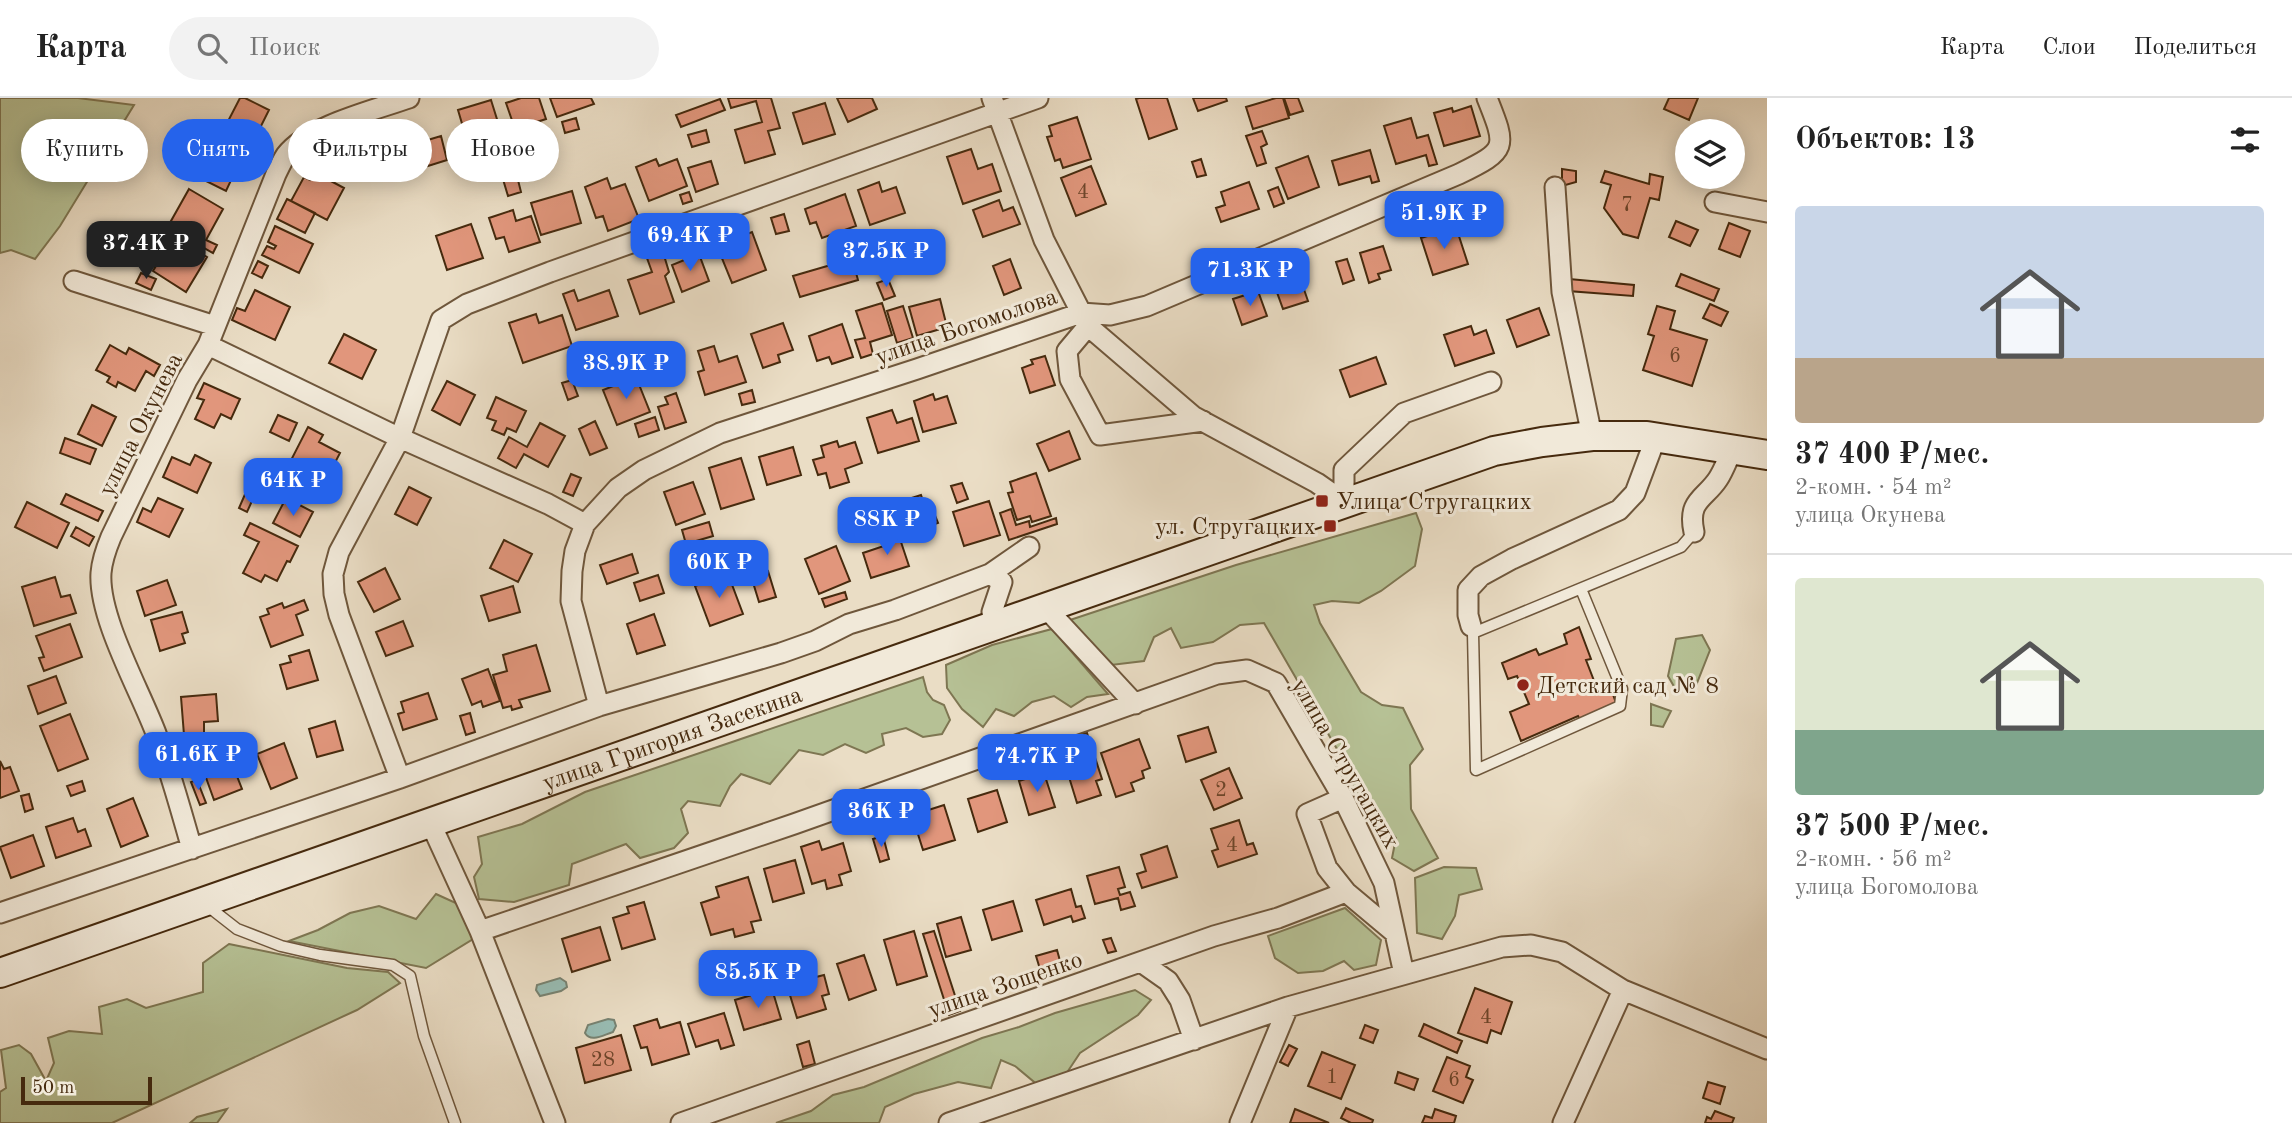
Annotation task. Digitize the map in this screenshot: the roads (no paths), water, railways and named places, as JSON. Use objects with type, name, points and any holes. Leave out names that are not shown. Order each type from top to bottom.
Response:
[{"type":"main road","name":"улица Григория Засекина","points":[[1,968],[202,902],[1494,451],[1592,436],[1656,437],[1767,455]]},
{"type":"street","name":"улица Окунева","points":[[191,849],[157,735],[107,615],[101,575],[103,556],[187,380],[208,345],[276,174],[287,154],[302,140],[325,127],[409,98]]},
{"type":"street","points":[[400,778],[339,615],[333,574],[339,552],[400,438],[441,320],[467,304],[994,105],[1038,98]]},
{"type":"street","name":"улица Богомолова","points":[[599,706],[571,601],[575,551],[585,524],[618,488],[644,470],[720,433],[917,369],[1084,319],[1147,306],[1459,174],[1489,159],[1499,148],[1500,139],[1487,98]]},
{"type":"street","points":[[994,105],[1044,240],[1084,319],[1193,416],[1317,483],[1344,502]]},
{"type":"street","points":[[1555,187],[1562,292],[1592,436]]},
{"type":"street","points":[[1715,202],[1767,212]]},
{"type":"street","points":[[74,281],[215,326]]},
{"type":"street","points":[[1084,319],[1067,351],[1070,379],[1100,435],[1203,421]]},
{"type":"street","points":[[208,345],[400,438],[548,504],[585,524]]},
{"type":"street","points":[[1344,502],[1344,470],[1404,414],[1491,382]]},
{"type":"street","points":[[1472,630],[1468,615],[1468,590],[1481,576],[1511,559],[1619,509],[1635,493],[1656,437]]},
{"type":"street","points":[[1694,532],[1692,523],[1697,500],[1717,480],[1732,448]]},
{"type":"street","name":"улица Григория Засекина","points":[[0,912],[400,778],[599,706],[815,641],[849,624],[895,610],[990,574],[1029,547]]},
{"type":"street","points":[[990,574],[1003,582],[992,612],[998,624]]},
{"type":"street","points":[[480,931],[781,829],[1135,704],[1045,607]]},
{"type":"street","name":"улица Стругацких","points":[[1135,704],[1217,674],[1247,670],[1276,683],[1343,798],[1384,883],[1404,974]]},
{"type":"street","points":[[1343,798],[1307,814],[1327,868],[1346,892],[1395,933]]},
{"type":"street","points":[[430,822],[480,931],[555,1123]]},
{"type":"street","name":"улица Зощенко","points":[[681,1123],[1214,936],[1278,918],[1346,892]]},
{"type":"street","points":[[949,1123],[993,1117],[1288,1007],[1502,947],[1531,945],[1562,952],[1623,990],[1767,1049]]},
{"type":"street","points":[[1141,962],[1168,981],[1180,1000],[1194,1040]]},
{"type":"street","points":[[1563,1123],[1623,990]]},
{"type":"street","points":[[1240,1123],[1288,1007]]},
{"type":"lane","points":[[1581,589],[1622,689],[1620,706],[1476,770],[1472,630],[1581,589],[1681,547],[1694,532]]},
{"type":"lane","points":[[202,902],[237,929],[281,946],[320,955],[393,965],[410,976],[424,1036],[455,1123]]},
{"type":"water","points":[[560,978],[566,982],[567,987],[540,996],[536,990],[537,985]]},
{"type":"water","points":[[608,1019],[614,1020],[616,1026],[613,1032],[594,1038],[585,1033],[588,1025]]},
{"type":"place","name":"Улица Стругацких","points":[[1322,501]]},
{"type":"place","name":"ул. Стругацких","points":[[1330,526]]},
{"type":"place","name":"Детский сад № 8","points":[[1523,685]]}]
